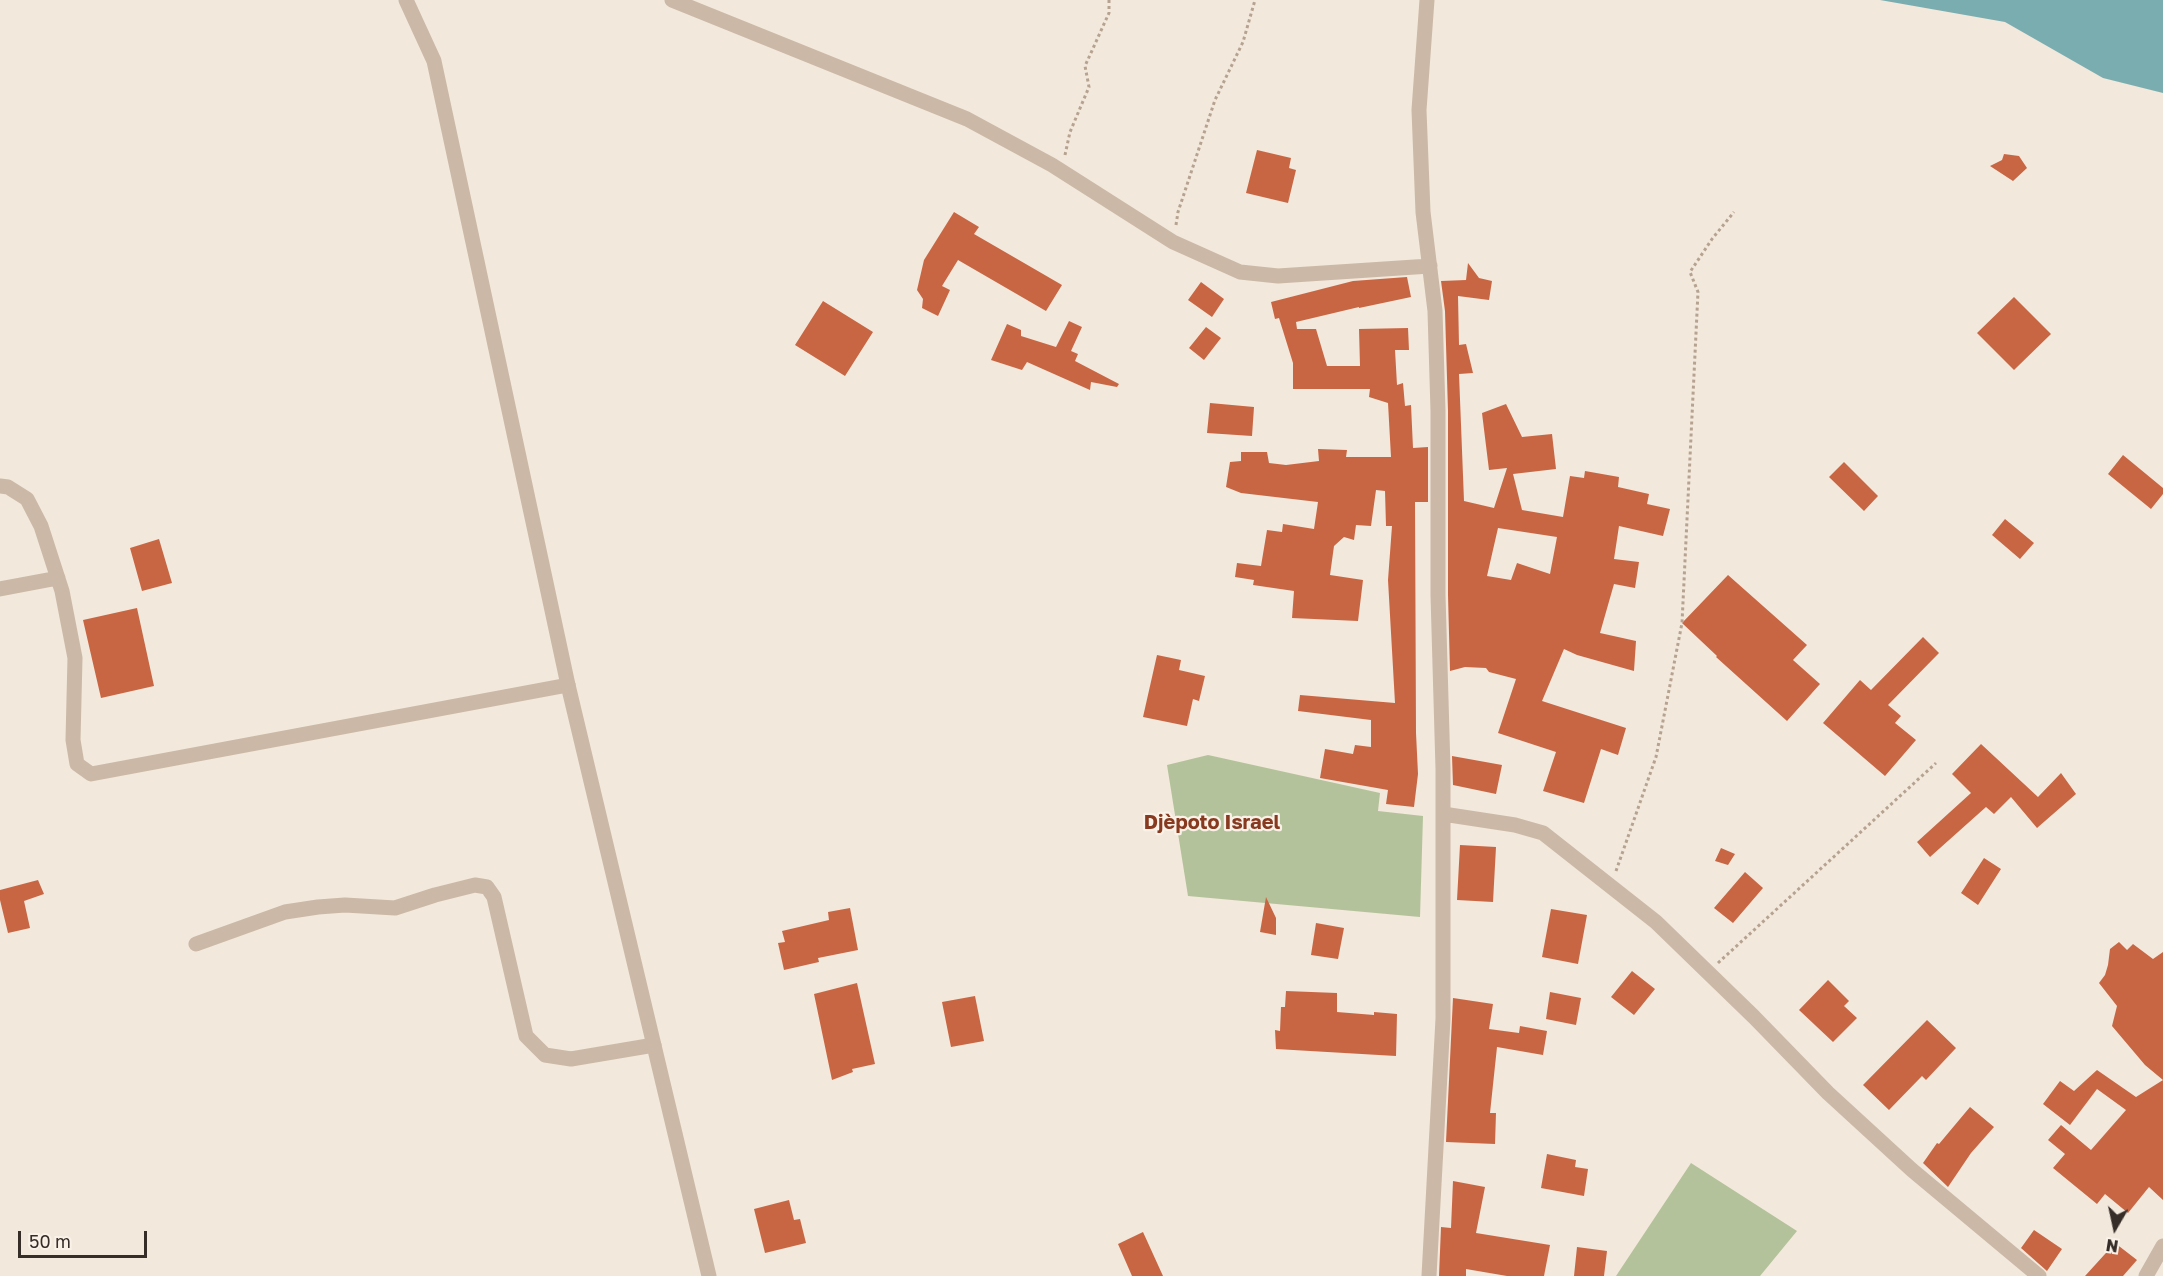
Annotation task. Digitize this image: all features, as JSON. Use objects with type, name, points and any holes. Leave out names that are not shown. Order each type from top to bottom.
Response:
[{"type":"street","points":[[406,0],[434,61],[568,685],[709,1276]]},
{"type":"street","points":[[672,0],[967,119],[1062,171],[1173,242],[1240,272],[1278,276],[1430,266]]},
{"type":"street","points":[[1427,0],[1419,110],[1423,212],[1435,311],[1443,814],[1443,1019],[1429,1276]]},
{"type":"street","points":[[0,486],[8,487],[27,499],[41,526],[58,578],[75,658],[73,740],[77,764],[91,774],[568,685]]},
{"type":"street","points":[[0,589],[58,578]]},
{"type":"street","points":[[1443,814],[1515,825],[1543,833],[1656,922],[1828,1093],[1912,1170],[2038,1276]]},
{"type":"street","points":[[196,944],[285,912],[345,905],[394,908],[475,885],[487,887],[494,897],[526,1036],[545,1055],[571,1059],[654,1045]]},
{"type":"street","points":[[2146,1276],[2163,1246]]},
{"type":"path","points":[[1062,171],[1070,132],[1089,87],[1085,66],[1109,13],[1109,0]]},
{"type":"path","points":[[1173,242],[1178,212],[1215,100],[1243,42],[1255,0]]},
{"type":"path","points":[[1611,887],[1656,757],[1682,623],[1698,292],[1690,272],[1734,212]]},
{"type":"path","points":[[1708,972],[1936,763]]},
{"type":"green space","points":[[1208,755],[1380,793],[1378,811],[1423,816],[1420,917],[1188,896],[1167,765]]},
{"type":"green space","points":[[1691,1163],[1797,1231],[1760,1276],[1616,1276]]},
{"type":"water","points":[[1880,0],[2163,0],[2163,93],[2103,78],[2005,22]]},
{"type":"building","points":[[1257,150],[1291,158],[1289,168],[1296,170],[1288,203],[1246,193]]},
{"type":"building","points":[[2004,154],[2019,156],[2027,168],[2013,181],[1990,166],[2002,160]]},
{"type":"building","points":[[954,212],[979,227],[974,234],[1062,285],[1046,311],[958,260],[942,286],[950,290],[938,316],[922,308],[923,299],[917,290],[924,260]]},
{"type":"building","points":[[1468,263],[1479,278],[1492,281],[1489,300],[1458,296],[1459,345],[1466,344],[1473,373],[1459,374],[1464,501],[1494,508],[1507,468],[1489,470],[1482,413],[1506,404],[1522,437],[1552,434],[1556,469],[1513,474],[1522,510],[1563,517],[1570,476],[1584,478],[1585,471],[1619,477],[1618,487],[1649,494],[1647,504],[1670,509],[1663,536],[1619,526],[1614,559],[1639,562],[1635,588],[1614,584],[1600,633],[1636,641],[1634,671],[1577,655],[1564,649],[1542,701],[1626,728],[1618,755],[1601,749],[1584,803],[1543,791],[1556,752],[1498,733],[1516,679],[1489,672],[1486,668],[1465,667],[1450,671],[1448,411],[1445,311],[1441,281],[1466,280]],"holes":[[[1498,528],[1557,537],[1550,574],[1517,563],[1511,580],[1487,576]]]},
{"type":"building","points":[[1407,277],[1411,297],[1296,322],[1297,329],[1316,329],[1327,366],[1360,366],[1359,329],[1408,328],[1409,350],[1395,350],[1397,385],[1403,383],[1405,406],[1411,405],[1413,448],[1428,447],[1428,502],[1415,502],[1418,774],[1414,807],[1386,804],[1388,790],[1320,778],[1325,749],[1353,754],[1355,745],[1371,747],[1371,720],[1298,711],[1300,695],[1395,703],[1388,580],[1392,526],[1386,526],[1385,491],[1376,490],[1371,526],[1356,525],[1354,540],[1344,537],[1334,546],[1330,575],[1363,580],[1358,621],[1292,618],[1294,591],[1253,585],[1254,580],[1235,577],[1237,563],[1261,566],[1267,530],[1282,532],[1283,524],[1314,529],[1318,502],[1241,493],[1226,487],[1230,462],[1241,461],[1241,452],[1267,452],[1269,463],[1286,465],[1319,461],[1318,449],[1347,450],[1346,457],[1391,457],[1388,403],[1369,397],[1370,389],[1293,389],[1293,363],[1279,318],[1275,319],[1271,302],[1353,281]]},
{"type":"building","points":[[1201,282],[1224,299],[1212,317],[1188,300]]},
{"type":"building","points":[[2014,297],[2051,334],[2014,370],[1977,333]]},
{"type":"building","points":[[823,301],[873,332],[845,376],[795,345]]},
{"type":"building","points":[[1069,321],[1082,327],[1071,351],[1078,354],[1075,361],[1119,384],[1117,387],[1091,382],[1090,390],[1027,362],[1022,370],[991,360],[1007,324],[1021,330],[1021,336],[1056,347]]},
{"type":"building","points":[[1206,327],[1221,338],[1204,360],[1189,348]]},
{"type":"building","points":[[1210,403],[1254,407],[1252,436],[1207,433]]},
{"type":"building","points":[[2123,455],[2163,488],[2163,494],[2151,509],[2108,474]]},
{"type":"building","points":[[1844,462],[1878,496],[1864,511],[1829,477]]},
{"type":"building","points":[[2005,519],[2034,543],[2020,559],[1992,535]]},
{"type":"building","points":[[159,539],[172,583],[142,591],[130,548]]},
{"type":"building","points":[[1728,575],[1807,645],[1793,660],[1820,684],[1787,721],[1682,623]]},
{"type":"building","points":[[137,608],[154,686],[101,698],[83,620]]},
{"type":"building","points":[[1923,637],[1939,653],[1888,705],[1901,716],[1895,723],[1916,740],[1885,776],[1823,723],[1860,680],[1871,690]]},
{"type":"building","points":[[1157,655],[1181,660],[1179,670],[1205,676],[1199,701],[1193,699],[1187,726],[1143,717]]},
{"type":"building","points":[[1981,744],[2038,797],[2061,773],[2076,794],[2037,828],[2011,797],[1994,814],[1986,807],[1930,857],[1917,842],[1971,793],[1952,774]]},
{"type":"building","points":[[1452,756],[1502,765],[1496,794],[1453,785]]},
{"type":"building","points":[[1460,845],[1496,847],[1493,902],[1457,900]]},
{"type":"building","points":[[1721,848],[1735,854],[1728,865],[1715,861]]},
{"type":"building","points":[[1984,858],[2001,869],[1978,905],[1961,893]]},
{"type":"building","points":[[1745,872],[1763,888],[1733,923],[1714,908]]},
{"type":"building","points":[[38,880],[44,894],[24,901],[30,928],[8,933],[0,900],[0,890]]},
{"type":"building","points":[[1266,897],[1276,918],[1276,935],[1260,932]]},
{"type":"building","points":[[850,908],[858,950],[818,958],[819,962],[784,970],[778,943],[785,942],[782,931],[829,920],[828,912]]},
{"type":"building","points":[[1551,909],[1587,915],[1578,964],[1542,957]]},
{"type":"building","points":[[1316,923],[1344,928],[1338,959],[1311,955]]},
{"type":"building","points":[[2119,942],[2127,950],[2133,944],[2153,959],[2163,952],[2163,1080],[2145,1065],[2112,1026],[2117,1006],[2099,983],[2105,975],[2110,949]]},
{"type":"building","points":[[1632,971],[1655,989],[1634,1015],[1611,997]]},
{"type":"building","points":[[1828,980],[1849,1001],[1844,1006],[1857,1018],[1833,1042],[1799,1010]]},
{"type":"building","points":[[857,983],[875,1064],[852,1069],[853,1072],[832,1080],[814,994]]},
{"type":"building","points":[[1286,991],[1337,993],[1337,1012],[1397,1014],[1396,1056],[1276,1049],[1275,1030],[1280,1031],[1281,1007],[1285,1007]]},
{"type":"building","points":[[1550,992],[1581,998],[1576,1025],[1546,1019]]},
{"type":"building","points":[[975,996],[984,1041],[951,1047],[942,1002]]},
{"type":"building","points":[[1453,998],[1493,1004],[1489,1029],[1519,1033],[1520,1026],[1547,1031],[1543,1055],[1497,1047],[1490,1113],[1496,1113],[1495,1144],[1446,1142]]},
{"type":"building","points":[[1927,1020],[1956,1048],[1926,1080],[1922,1076],[1889,1110],[1863,1085]]},
{"type":"building","points":[[2097,1070],[2136,1097],[2163,1080],[2163,1200],[2149,1187],[2128,1213],[2105,1194],[2097,1204],[2053,1168],[2065,1154],[2048,1140],[2061,1125],[2091,1150],[2126,1110],[2097,1089],[2070,1125],[2043,1104],[2060,1081],[2074,1091]]},
{"type":"building","points":[[1970,1107],[1994,1127],[1971,1153],[1948,1187],[1923,1163],[1937,1143],[1939,1144]]},
{"type":"building","points":[[1547,1154],[1576,1160],[1575,1167],[1588,1169],[1584,1196],[1541,1188]]},
{"type":"building","points":[[1453,1181],[1485,1187],[1476,1233],[1550,1245],[1544,1276],[1507,1276],[1466,1269],[1466,1276],[1439,1276],[1441,1227],[1451,1228]]},
{"type":"building","points":[[789,1200],[794,1220],[800,1219],[806,1243],[765,1253],[754,1209]]},
{"type":"building","points":[[2034,1230],[2062,1249],[2047,1271],[2021,1248]]},
{"type":"building","points":[[1143,1232],[1163,1276],[1132,1276],[1118,1244]]},
{"type":"building","points":[[2115,1243],[2137,1260],[2123,1276],[2085,1276]]},
{"type":"building","points":[[1577,1247],[1607,1251],[1604,1276],[1574,1276]]},
{"type":"district","name":"Djèpoto Israel","points":[[1212,823]]}]
